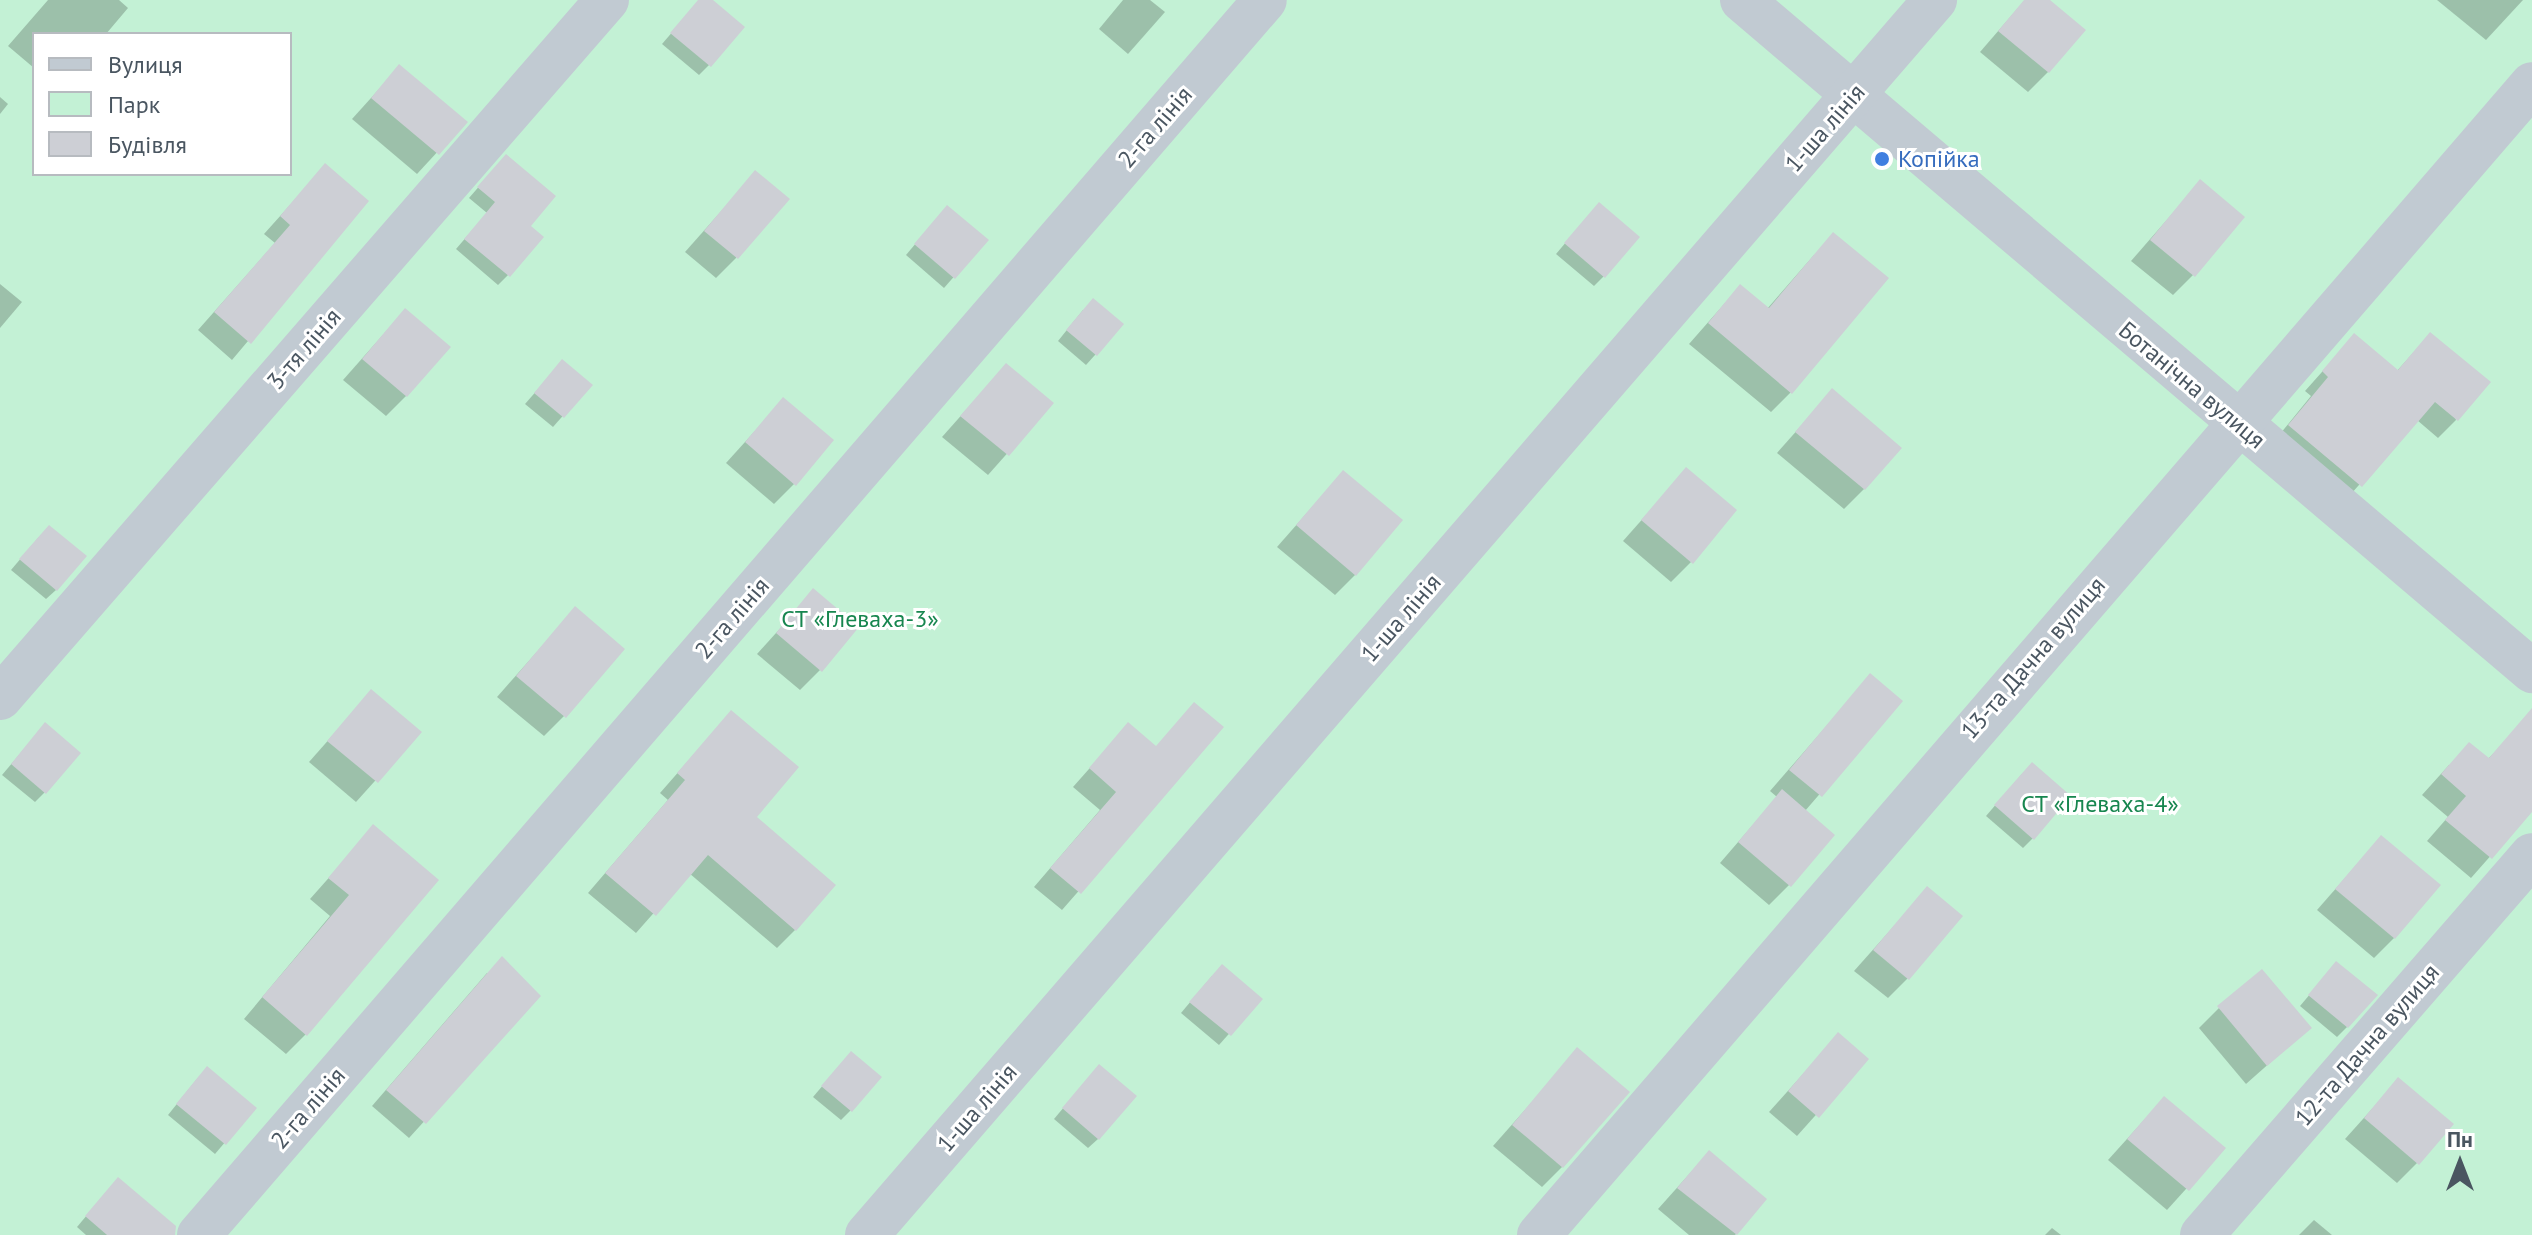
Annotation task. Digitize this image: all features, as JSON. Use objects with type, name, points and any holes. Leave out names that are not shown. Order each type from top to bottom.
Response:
[{"type":"street","name":"3-тя лінія","points":[[0,698],[607,0]]},
{"type":"street","name":"2-га лінія","points":[[199,1235],[1265,0]]},
{"type":"street","name":"Ботанічна вулиця","points":[[1742,0],[2235,422],[2532,671]]},
{"type":"street","name":"1-ша лінія","points":[[867,1235],[1935,0]]},
{"type":"street","name":"13-та Дачна вулиця","points":[[1539,1235],[2235,422],[2532,84]]},
{"type":"street","name":"12-та Дачна вулиця","points":[[2202,1235],[2532,855]]},
{"type":"green space","name":"СТ «Глеваха-3»","points":[[0,0],[2532,0],[2532,1235],[0,1235]]},
{"type":"building","points":[[698,0],[713,0],[745,27],[711,67],[670,33]]},
{"type":"building","points":[[2024,0],[2050,0],[2086,30],[2049,73],[1998,31]]},
{"type":"building","points":[[399,64],[468,122],[439,155],[371,98]]},
{"type":"building","points":[[506,154],[556,196],[531,226],[544,237],[510,277],[464,239],[495,202],[477,187]]},
{"type":"building","points":[[325,163],[369,201],[251,344],[214,312],[290,225],[280,216]]},
{"type":"building","points":[[755,170],[790,199],[738,259],[704,231]]},
{"type":"building","points":[[2200,179],[2245,217],[2195,277],[2150,240]]},
{"type":"building","points":[[1599,202],[1640,237],[1605,278],[1564,243]]},
{"type":"building","points":[[947,205],[989,240],[955,279],[914,244]]},
{"type":"building","points":[[1833,232],[1889,278],[1792,394],[1708,323],[1740,284],[1769,308]]},
{"type":"building","points":[[1093,298],[1124,324],[1097,356],[1066,330]]},
{"type":"building","points":[[405,308],[451,347],[407,397],[362,359]]},
{"type":"building","points":[[2430,332],[2491,382],[2458,421],[2435,402],[2362,487],[2288,425],[2328,377],[2322,371],[2354,333],[2398,370]]},
{"type":"building","points":[[562,359],[593,385],[564,418],[534,393]]},
{"type":"building","points":[[1006,363],[1054,403],[1009,456],[960,416]]},
{"type":"building","points":[[1832,388],[1902,448],[1865,490],[1795,432]]},
{"type":"building","points":[[783,397],[834,440],[796,486],[745,442]]},
{"type":"building","points":[[1686,467],[1737,510],[1693,564],[1641,520]]},
{"type":"building","points":[[1343,470],[1403,520],[1356,576],[1296,525]]},
{"type":"building","points":[[49,525],[87,556],[57,591],[19,559]]},
{"type":"building","points":[[813,588],[859,627],[822,672],[776,633]]},
{"type":"building","points":[[575,606],[625,649],[566,718],[516,676]]},
{"type":"building","points":[[1870,673],[1903,701],[1822,797],[1789,770]]},
{"type":"building","points":[[371,689],[422,732],[378,783],[327,741]]},
{"type":"building","points":[[1194,702],[1224,727],[1081,894],[1050,868],[1116,792],[1089,768],[1128,722],[1156,746]]},
{"type":"building","points":[[2532,708],[2532,812],[2492,859],[2445,820],[2466,796],[2441,774],[2469,742],[2489,758]]},
{"type":"building","points":[[731,710],[799,767],[757,817],[836,885],[796,931],[708,855],[656,916],[605,873],[685,780],[677,773]]},
{"type":"building","points":[[45,722],[81,753],[46,794],[11,764]]},
{"type":"building","points":[[2032,762],[2071,796],[2034,840],[1994,805]]},
{"type":"building","points":[[1782,789],[1835,835],[1791,887],[1738,842]]},
{"type":"building","points":[[373,824],[439,880],[307,1036],[262,997],[349,895],[328,878]]},
{"type":"building","points":[[2381,835],[2441,885],[2395,939],[2335,889]]},
{"type":"building","points":[[1927,886],[1963,916],[1909,980],[1873,950]]},
{"type":"building","points":[[502,956],[541,996],[426,1124],[386,1090]]},
{"type":"building","points":[[2336,961],[2378,995],[2348,1028],[2308,995]]},
{"type":"building","points":[[1222,964],[1263,999],[1231,1036],[1189,1002]]},
{"type":"building","points":[[2262,969],[2312,1028],[2267,1066],[2217,1006]]},
{"type":"building","points":[[1838,1032],[1869,1059],[1819,1118],[1788,1091]]},
{"type":"building","points":[[1577,1047],[1630,1092],[1563,1168],[1512,1125]]},
{"type":"building","points":[[851,1051],[882,1077],[852,1112],[821,1086]]},
{"type":"building","points":[[1099,1064],[1137,1096],[1099,1140],[1062,1108]]},
{"type":"building","points":[[207,1066],[257,1108],[226,1145],[176,1104]]},
{"type":"building","points":[[2398,1077],[2454,1124],[2419,1165],[2364,1118]]},
{"type":"building","points":[[2164,1096],[2226,1148],[2189,1191],[2127,1139]]},
{"type":"building","points":[[1709,1150],[1767,1199],[1737,1235],[1677,1188]]},
{"type":"building","points":[[118,1177],[176,1226],[175,1235],[107,1235],[85,1216]]},
{"type":"place","name":"Копійка","points":[[1882,159]]},
{"type":"park label","name":"СТ «Глеваха-4»","points":[[2100,804]]}]
